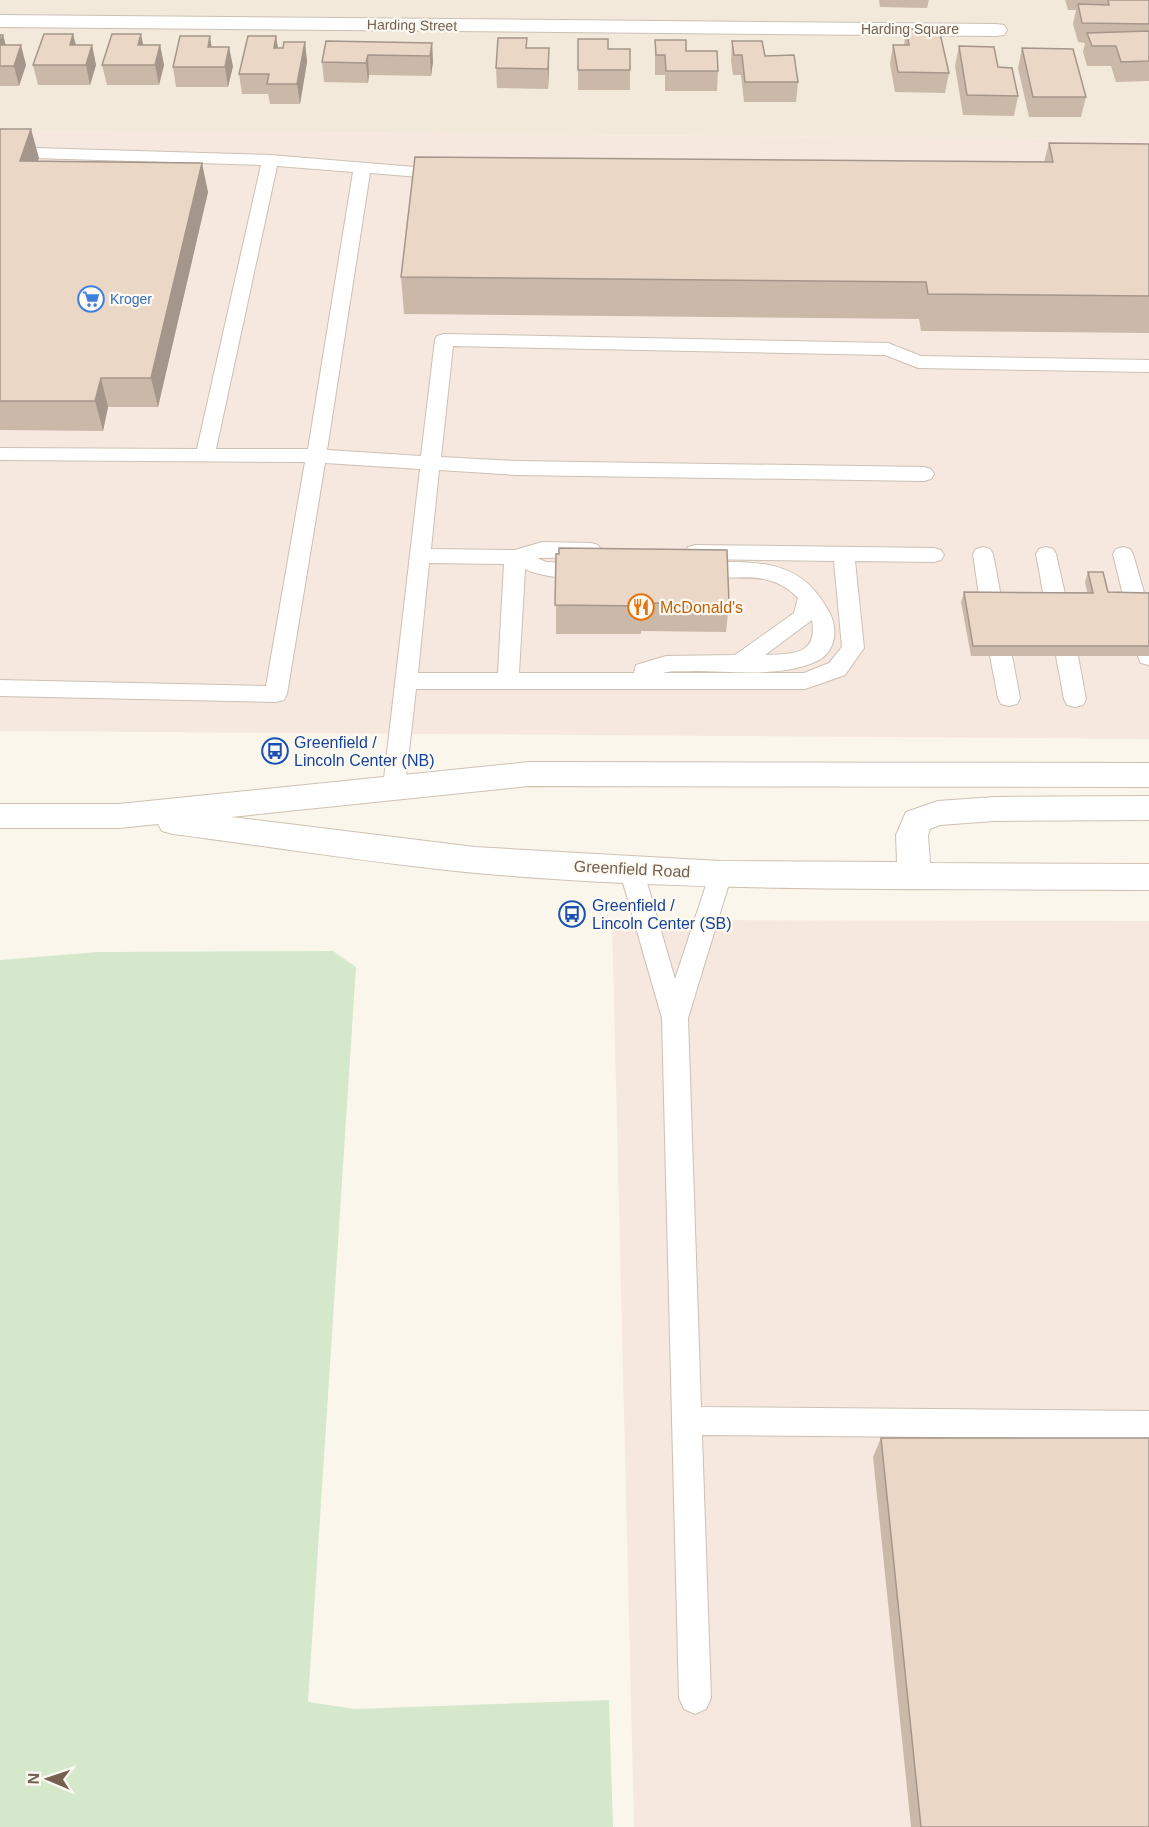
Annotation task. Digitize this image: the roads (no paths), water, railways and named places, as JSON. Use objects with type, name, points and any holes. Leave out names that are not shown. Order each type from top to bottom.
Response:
[{"type":"main road","points":[[820,6],[824,29]]},
{"type":"main road","name":"Harding Street","points":[[0,21],[824,29]]},
{"type":"main road","name":"Harding Square","points":[[824,29],[996,30]]},
{"type":"main road","name":"Greenfield Road","points":[[0,816],[119,816],[529,774],[1149,776]]},
{"type":"main road","points":[[914,876],[912,835],[917,821],[938,813],[994,809],[1149,808]]},
{"type":"main road","name":"Greenfield Road","points":[[119,816],[475,860],[720,874],[1149,877]]},
{"type":"main road","points":[[1073,875],[1149,859]]},
{"type":"lane","points":[[0,152],[270,160],[426,174],[460,174]]},
{"type":"lane","points":[[205,455],[270,160]]},
{"type":"lane","points":[[0,688],[276,694],[362,167]]},
{"type":"lane","points":[[394,787],[444,340],[888,349],[918,362],[1149,366]]},
{"type":"lane","points":[[0,454],[316,456],[516,468],[924,474]]},
{"type":"lane","points":[[420,556],[515,557],[542,549],[607,560]]},
{"type":"lane","points":[[406,681],[805,681],[837,669],[853,648],[844,554]]},
{"type":"lane","points":[[616,681],[666,664],[803,660],[817,651],[825,638],[823,621],[809,597],[795,582],[770,571],[671,560],[844,554],[934,555]]},
{"type":"lane","points":[[983,554],[991,602]]},
{"type":"lane","points":[[1046,554],[1056,603]]},
{"type":"lane","points":[[1124,554],[1136,603]]},
{"type":"lane","points":[[508,681],[515,557]]},
{"type":"lane","points":[[739,663],[803,617],[809,597]]},
{"type":"lane","points":[[1001,656],[1009,698]]},
{"type":"lane","points":[[1067,656],[1076,699]]},
{"type":"lane","points":[[631,869],[640,909],[675,1018],[695,1698]]},
{"type":"lane","points":[[675,1018],[720,874]]},
{"type":"lane","points":[[687,1421],[1149,1425]]},
{"type":"place","name":"Kroger","points":[[91,299]]},
{"type":"place","name":"McDonald's","points":[[641,607]]},
{"type":"place","name":"Greenfield / Lincoln Center (NB)","points":[[275,751]]},
{"type":"place","name":"Greenfield / Lincoln Center (SB)","points":[[572,914]]}]
